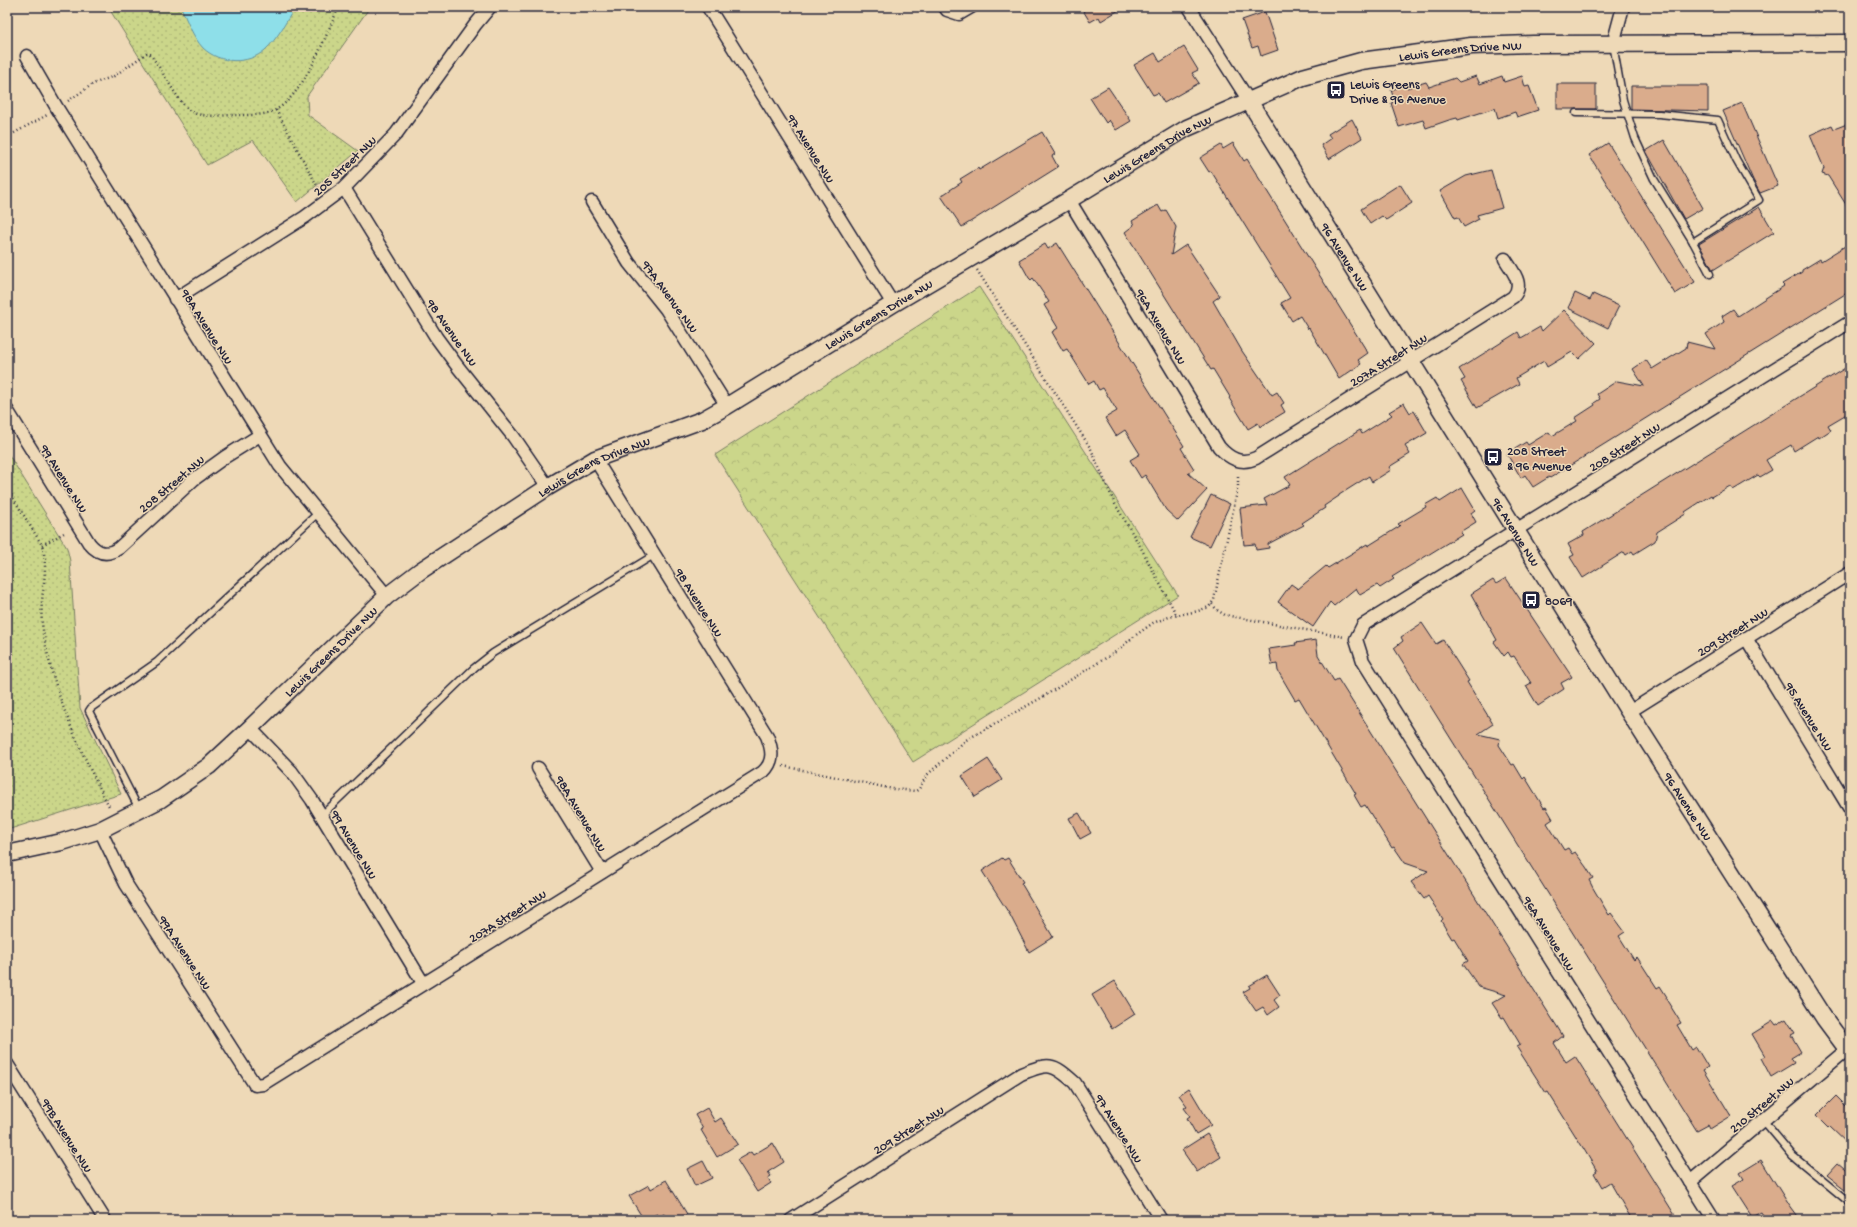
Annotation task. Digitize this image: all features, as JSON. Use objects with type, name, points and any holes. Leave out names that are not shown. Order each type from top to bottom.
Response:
[{"type":"street","name":"205 Street NW","points":[[175,299],[305,217],[344,188],[396,134],[475,25],[490,7]]},
{"type":"street","name":"97 Avenue NW","points":[[708,7],[893,304]]},
{"type":"street","points":[[945,7],[947,10],[959,14],[971,7]]},
{"type":"street","name":"96 Avenue NW","points":[[1189,7],[1629,712],[1824,1018],[1849,1050]]},
{"type":"street","points":[[1613,44],[1623,7]]},
{"type":"street","name":"Lewis Greens Drive NW","points":[[7,854],[62,842],[100,830],[161,799],[209,766],[387,596],[420,571],[548,487],[595,459],[702,420],[1187,128],[1248,101],[1303,78],[1361,61],[1395,55],[1471,46],[1850,43]]},
{"type":"street","name":"98A Avenue NW","points":[[27,56],[57,108],[280,466],[387,596]]},
{"type":"street","name":"98 Avenue NW","points":[[344,188],[436,337],[513,436],[548,487]]},
{"type":"street","name":"96A Avenue NW","points":[[1069,200],[1219,447],[1230,458],[1238,461]]},
{"type":"street","name":"97A Avenue NW","points":[[592,202],[629,263],[666,309],[727,406]]},
{"type":"street","name":"207A Street NW","points":[[1238,461],[1256,458],[1513,297],[1517,292],[1519,282],[1504,259]]},
{"type":"street","name":"208 Street NW","points":[[1356,639],[1363,625],[1850,322]]},
{"type":"street","name":"99 Avenue NW","points":[[7,410],[89,543],[99,552],[104,554]]},
{"type":"street","name":"208 Street NW","points":[[104,554],[113,552],[119,548],[193,480],[225,457],[260,435]]},
{"type":"street","name":"98 Avenue NW","points":[[595,459],[766,736],[772,749],[771,763]]},
{"type":"street","name":"209 Street NW","points":[[1629,712],[1850,573]]},
{"type":"street","name":"95 Avenue NW","points":[[1746,638],[1849,804]]},
{"type":"street","name":"96A Avenue NW","points":[[1356,639],[1363,661],[1714,1220]]},
{"type":"street","name":"99 Avenue NW","points":[[250,728],[292,772],[321,816],[423,983]]},
{"type":"street","name":"207A Street NW","points":[[255,1085],[263,1084],[757,776],[771,763]]},
{"type":"street","name":"98A Avenue NW","points":[[538,768],[602,872]]},
{"type":"street","name":"99A Avenue NW","points":[[100,830],[126,884],[255,1085]]},
{"type":"street","name":"210 Street NW","points":[[1690,1182],[1849,1050]]},
{"type":"street","name":"99B Avenue NW","points":[[7,1064],[105,1220]]},
{"type":"street","name":"97 Avenue NW","points":[[1042,1066],[1052,1066],[1075,1083],[1161,1220]]},
{"type":"street","name":"209 Street NW","points":[[791,1220],[1021,1074],[1042,1066]]},
{"type":"lane","points":[[1613,44],[1622,100],[1635,138],[1654,179],[1693,242],[1710,274]]},
{"type":"lane","points":[[1576,113],[1659,114],[1718,120],[1736,160],[1759,200],[1693,242]]},
{"type":"lane","points":[[140,810],[89,711],[91,708],[157,662],[318,513]]},
{"type":"lane","points":[[321,816],[474,668],[493,653],[654,555]]},
{"type":"lane","points":[[1763,1120],[1793,1156],[1850,1203]]},
{"type":"path","points":[[67,102],[93,84],[114,76],[146,53],[150,54],[184,104],[192,112],[210,115],[251,115],[270,113],[287,102],[296,91],[318,55],[339,7]]},
{"type":"path","points":[[276,110],[326,202]]},
{"type":"path","points":[[7,137],[45,116]]},
{"type":"path","points":[[970,259],[1091,449],[1114,504],[1140,546],[1177,616]]},
{"type":"path","points":[[1212,604],[1238,487],[1238,461]]},
{"type":"path","points":[[7,488],[42,545],[45,564],[41,598],[42,619],[45,646],[58,695],[67,720],[117,821]]},
{"type":"path","points":[[42,545],[64,533]]},
{"type":"path","points":[[771,763],[893,789],[916,791],[919,789],[927,775],[966,740],[1041,698],[1114,653],[1144,628],[1162,619],[1198,611],[1212,604]]},
{"type":"path","points":[[1212,604],[1217,610],[1225,615],[1332,636],[1356,639]]},
{"type":"green space","points":[[108,7],[370,7],[307,96],[308,115],[358,151],[297,202],[253,140],[207,165]]},
{"type":"green space","points":[[979,287],[1178,595],[913,762],[715,455]]},
{"type":"green space","points":[[7,452],[67,548],[70,561],[80,708],[121,794],[7,830]]},
{"type":"water","points":[[181,7],[295,7],[278,35],[265,50],[251,58],[234,61],[217,57],[199,44]]},
{"type":"building","points":[[1081,7],[1124,7],[1101,21],[1099,17],[1090,22]]},
{"type":"building","points":[[1265,12],[1278,50],[1261,56],[1258,46],[1252,48],[1242,20]]},
{"type":"building","points":[[1184,47],[1198,70],[1192,73],[1199,83],[1164,103],[1158,93],[1153,95],[1134,65],[1155,53],[1160,62]]},
{"type":"building","points":[[1476,76],[1480,84],[1502,76],[1504,82],[1522,76],[1525,87],[1529,86],[1538,110],[1517,117],[1515,112],[1498,118],[1495,108],[1458,120],[1457,118],[1449,120],[1426,128],[1423,120],[1399,127],[1391,103],[1395,102],[1391,90],[1406,85],[1407,88],[1426,82],[1429,87],[1455,78],[1459,82]]},
{"type":"building","points":[[1557,84],[1596,84],[1596,109],[1557,109]]},
{"type":"building","points":[[1631,86],[1708,86],[1708,111],[1631,109]]},
{"type":"building","points":[[1108,87],[1131,121],[1116,130],[1109,120],[1106,123],[1090,98]]},
{"type":"building","points":[[1742,103],[1778,186],[1760,193],[1723,111]]},
{"type":"building","points":[[1352,119],[1362,138],[1329,159],[1321,145],[1331,138],[1328,134]]},
{"type":"building","points":[[1847,124],[1850,131],[1850,211],[1828,176],[1822,174],[1824,168],[1810,135],[1832,125],[1834,129]]},
{"type":"building","points":[[1042,132],[1055,154],[1052,156],[1058,167],[962,227],[941,196],[962,182],[960,179],[978,168],[979,170]]},
{"type":"building","points":[[1664,140],[1703,208],[1684,219],[1646,151]]},
{"type":"building","points":[[1233,143],[1244,161],[1247,159],[1368,353],[1358,360],[1361,364],[1339,379],[1309,328],[1308,329],[1300,316],[1292,321],[1281,303],[1290,298],[1211,171],[1209,172],[1200,158],[1221,145],[1223,149]]},
{"type":"building","points":[[1608,143],[1695,282],[1675,294],[1589,155]]},
{"type":"building","points":[[1491,170],[1502,208],[1477,215],[1479,219],[1464,227],[1458,217],[1455,218],[1440,191],[1466,176]]},
{"type":"building","points":[[1400,184],[1412,203],[1386,220],[1382,216],[1370,224],[1361,209]]},
{"type":"building","points":[[1158,205],[1162,212],[1166,210],[1176,227],[1171,255],[1186,245],[1220,296],[1213,301],[1242,351],[1272,395],[1277,392],[1284,403],[1281,405],[1285,412],[1260,427],[1258,423],[1248,429],[1213,369],[1211,370],[1125,232],[1134,225],[1132,221]]},
{"type":"building","points":[[1759,207],[1774,232],[1713,270],[1699,244]]},
{"type":"building","points":[[1057,243],[1184,446],[1181,448],[1194,469],[1188,473],[1207,490],[1178,521],[1166,510],[1145,475],[1141,478],[1130,460],[1140,454],[1125,430],[1116,436],[1105,418],[1117,411],[1103,388],[1099,390],[1094,381],[1089,384],[1067,349],[1063,351],[1052,332],[1058,328],[1044,305],[1049,302],[1033,278],[1031,280],[1029,278],[1019,260],[1045,244],[1048,249]]},
{"type":"building","points":[[1850,243],[1850,291],[1550,478],[1549,477],[1533,487],[1525,475],[1521,478],[1507,454],[1526,442],[1528,445],[1549,432],[1552,436],[1577,421],[1575,418],[1595,405],[1594,403],[1600,399],[1597,394],[1617,381],[1644,386],[1633,369],[1646,360],[1652,369],[1686,348],[1687,342],[1715,349],[1706,334],[1724,322],[1722,316],[1733,309],[1738,316],[1784,286],[1782,284],[1802,272],[1802,270],[1820,259],[1821,261]]},
{"type":"building","points":[[1575,293],[1590,300],[1593,294],[1619,306],[1608,328],[1568,308]]},
{"type":"building","points":[[1564,310],[1596,343],[1579,359],[1572,352],[1547,367],[1544,361],[1516,378],[1519,384],[1477,408],[1461,381],[1465,379],[1459,369],[1518,332],[1521,338],[1540,327],[1542,331]]},
{"type":"building","points":[[1850,365],[1850,412],[1828,425],[1831,430],[1794,451],[1791,445],[1766,460],[1772,470],[1760,477],[1758,475],[1733,490],[1730,486],[1712,497],[1711,495],[1685,512],[1686,514],[1657,532],[1655,541],[1634,554],[1632,551],[1626,555],[1624,552],[1583,578],[1570,557],[1574,555],[1568,544],[1584,535],[1583,532]]},
{"type":"building","points":[[1404,403],[1410,413],[1414,411],[1427,433],[1405,446],[1410,454],[1389,467],[1391,470],[1372,482],[1369,476],[1339,495],[1324,506],[1325,508],[1302,523],[1304,525],[1268,544],[1269,548],[1256,550],[1255,544],[1244,545],[1240,508],[1267,505],[1264,499],[1290,485],[1285,477],[1360,430],[1362,434],[1392,415],[1389,412]]},
{"type":"building","points":[[1462,488],[1475,510],[1471,513],[1476,522],[1460,532],[1462,534],[1392,577],[1394,579],[1380,588],[1377,585],[1360,595],[1356,588],[1334,606],[1330,602],[1313,627],[1278,602],[1291,584],[1298,589],[1326,566],[1328,568],[1367,544],[1368,546],[1400,526],[1398,524],[1426,507],[1425,505],[1437,498],[1440,502]]},
{"type":"building","points":[[1211,495],[1230,504],[1210,546],[1190,537]]},
{"type":"building","points":[[1506,578],[1572,677],[1561,683],[1564,689],[1538,706],[1526,686],[1531,683],[1514,656],[1511,657],[1508,652],[1504,656],[1494,642],[1497,640],[1471,594],[1493,580],[1496,584]]},
{"type":"building","points":[[1422,623],[1436,644],[1443,640],[1469,681],[1467,682],[1493,724],[1478,734],[1500,739],[1499,745],[1512,765],[1514,764],[1523,779],[1525,777],[1544,808],[1546,807],[1553,819],[1547,823],[1564,850],[1568,848],[1572,854],[1575,852],[1586,867],[1593,878],[1589,880],[1609,915],[1611,913],[1625,932],[1619,936],[1634,960],[1637,957],[1657,988],[1660,986],[1681,1023],[1677,1025],[1692,1050],[1696,1047],[1708,1067],[1703,1070],[1731,1116],[1710,1129],[1708,1125],[1697,1131],[1394,648],[1403,641],[1401,637]]},
{"type":"building","points":[[1316,640],[1318,655],[1334,681],[1338,679],[1563,1036],[1554,1043],[1566,1062],[1575,1056],[1678,1220],[1632,1220],[1610,1182],[1602,1187],[1594,1173],[1597,1171],[1548,1092],[1546,1093],[1516,1046],[1520,1044],[1504,1017],[1502,1018],[1492,1003],[1506,995],[1479,987],[1463,964],[1468,961],[1454,938],[1452,939],[1441,921],[1443,919],[1428,896],[1424,899],[1411,882],[1428,871],[1405,863],[1394,847],[1392,848],[1365,805],[1361,807],[1354,795],[1356,794],[1299,698],[1295,700],[1278,671],[1277,664],[1272,665],[1269,649]]},
{"type":"building","points":[[988,759],[1002,780],[975,797],[962,776]]},
{"type":"building","points":[[1079,813],[1091,833],[1080,839],[1069,818]]},
{"type":"building","points":[[1002,858],[1004,860],[1008,858],[1053,937],[1029,952],[1010,915],[982,871]]},
{"type":"building","points":[[1267,975],[1280,995],[1274,1000],[1279,1007],[1268,1015],[1263,1007],[1256,1011],[1243,992],[1250,988],[1249,986]]},
{"type":"building","points":[[1115,981],[1135,1014],[1112,1029],[1092,995]]},
{"type":"building","points":[[1786,1019],[1795,1033],[1791,1035],[1801,1052],[1791,1058],[1794,1063],[1771,1077],[1761,1058],[1765,1056],[1752,1034],[1773,1021],[1776,1025]]},
{"type":"building","points":[[1189,1088],[1211,1125],[1196,1134],[1187,1118],[1190,1116],[1184,1108],[1187,1106],[1179,1095]]},
{"type":"building","points":[[1836,1096],[1850,1110],[1850,1145],[1830,1126],[1828,1128],[1816,1116]]},
{"type":"building","points":[[707,1108],[715,1122],[721,1118],[738,1144],[717,1157],[701,1130],[703,1129],[695,1115]]},
{"type":"building","points":[[1207,1134],[1221,1157],[1197,1172],[1182,1150]]},
{"type":"building","points":[[773,1143],[784,1162],[768,1172],[771,1176],[768,1178],[771,1183],[757,1192],[737,1160],[751,1152],[753,1155]]},
{"type":"building","points":[[1761,1160],[1800,1220],[1766,1220],[1761,1212],[1752,1217],[1732,1186],[1744,1179],[1740,1173]]},
{"type":"building","points":[[703,1161],[712,1178],[695,1186],[687,1169]]},
{"type":"building","points":[[1838,1163],[1850,1173],[1850,1193],[1827,1175]]},
{"type":"building","points":[[666,1180],[687,1214],[677,1220],[667,1220],[664,1214],[659,1217],[657,1214],[644,1220],[629,1196],[649,1185],[651,1189]]},
{"type":"place","name":"Lewis Greens Drive & 96 Avenue","points":[[1336,90]]},
{"type":"place","name":"208 Street & 96 Avenue","points":[[1493,457]]},
{"type":"place","name":"8069","points":[[1531,600]]}]
